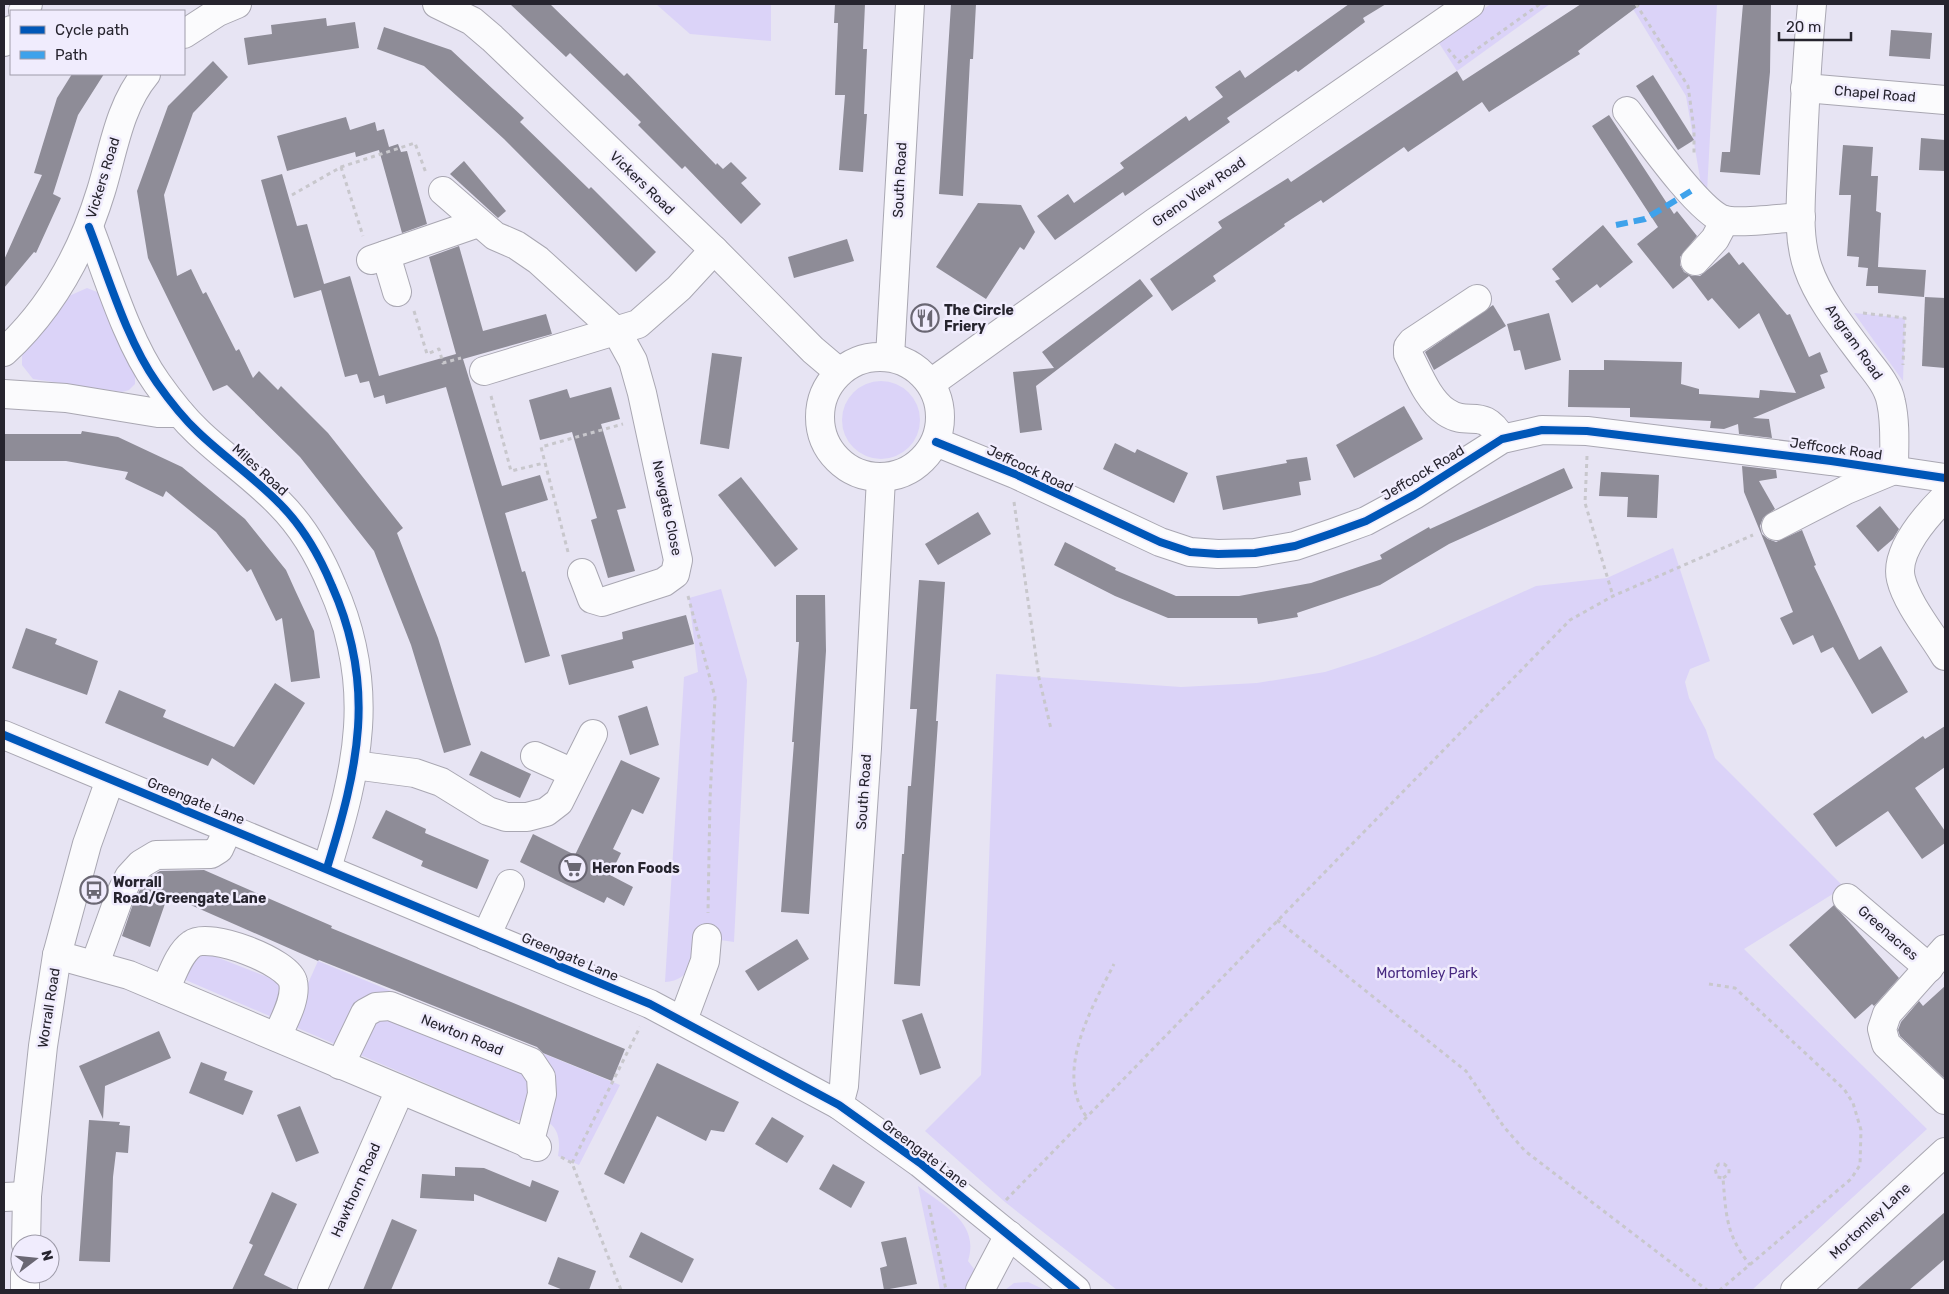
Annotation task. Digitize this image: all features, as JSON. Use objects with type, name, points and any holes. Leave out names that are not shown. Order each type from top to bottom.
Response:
[{"type":"street","points":[[185,33],[218,12],[237,4]]},
{"type":"street","name":"Vickers Road","points":[[437,4],[472,22],[492,38],[714,250],[813,350],[839,372]]},
{"type":"street","name":"South Road","points":[[890,357],[910,4]]},
{"type":"street","name":"Greno View Road","points":[[931,383],[1161,218],[1470,4]]},
{"type":"street","name":"Angram Road","points":[[1812,4],[1805,88],[1801,217],[1803,243],[1808,268],[1833,312],[1882,381],[1891,400],[1894,423],[1894,470]]},
{"type":"street","name":"Vickers Road","points":[[4,352],[21,336],[50,301],[66,277],[102,190],[113,143],[125,112],[145,75]]},
{"type":"street","name":"Chapel Road","points":[[1805,88],[1945,100]]},
{"type":"street","points":[[1627,112],[1709,211],[1725,220],[1801,217]]},
{"type":"street","name":"Newgate Close","points":[[443,191],[495,236],[516,245],[538,260],[617,332],[633,361],[678,560],[676,574],[664,582],[602,602],[592,599],[582,573]]},
{"type":"street","points":[[1696,261],[1715,239],[1725,220]]},
{"type":"street","points":[[397,292],[378,257],[478,223]]},
{"type":"street","name":"Miles Road","points":[[88,227],[134,342],[155,381],[180,413],[198,432],[281,505],[324,567],[342,608],[353,645],[359,685],[360,723],[347,804],[327,868]]},
{"type":"street","points":[[487,370],[617,332],[638,324],[679,288],[714,250]]},
{"type":"street","points":[[1478,299],[1412,342],[1408,347],[1408,354],[1435,402],[1447,413],[1460,417],[1482,418],[1492,423],[1502,439]]},
{"type":"street","points":[[872,357],[890,357],[912,366],[931,383],[939,402],[941,422],[936,442],[927,456],[914,467],[898,475],[881,478],[861,474],[843,464],[829,449],[821,430],[821,409],[825,396],[839,372],[854,362],[872,357]]},
{"type":"street","points":[[4,394],[66,398],[158,413],[180,413]]},
{"type":"street","name":"Jeffcock Road","points":[[936,442],[1015,474],[1160,542],[1190,552],[1255,553],[1295,546],[1366,521],[1414,495],[1502,439],[1542,430],[1588,431],[1945,478]]},
{"type":"street","points":[[1776,526],[1846,490],[1894,470]]},
{"type":"street","name":"South Road","points":[[839,1105],[844,1086],[867,748],[881,478]]},
{"type":"street","points":[[1945,497],[1922,520],[1900,566],[1900,579],[1909,598],[1945,656]]},
{"type":"street","points":[[354,765],[415,773],[441,782],[488,811],[506,818],[528,818],[546,812],[560,802],[572,773],[593,734]]},
{"type":"street","name":"Greengate Lane","points":[[4,735],[327,868],[650,1004],[683,1020],[839,1105],[920,1163],[1076,1290]]},
{"type":"street","points":[[535,756],[572,773]]},
{"type":"street","name":"Worrall Road","points":[[24,1234],[15,1196],[43,1046],[57,954],[87,844],[110,780]]},
{"type":"street","points":[[95,964],[120,895],[129,877],[141,864],[156,855],[211,854],[220,849],[229,828]]},
{"type":"street","points":[[486,936],[510,884]]},
{"type":"street","name":"Greenacres","points":[[1847,898],[1937,958],[1887,1014],[1882,1029],[1886,1044],[1945,1100]]},
{"type":"street","points":[[683,1020],[705,961],[707,938]]},
{"type":"street","points":[[165,990],[182,955],[192,944],[202,940],[216,940],[262,958],[286,970],[293,981],[293,994],[277,1037]]},
{"type":"street","points":[[57,954],[95,964],[165,990],[533,1146]]},
{"type":"street","name":"Newton Road","points":[[340,1065],[365,1013],[376,1007],[390,1006],[532,1062],[541,1077],[542,1094],[533,1146]]},
{"type":"street","name":"Hawthorn Road","points":[[312,1290],[400,1090]]},
{"type":"street","name":"Mortomley Lane","points":[[1800,1289],[1945,1152]]},
{"type":"street","points":[[980,1290],[999,1227]]},
{"type":"path","points":[[1433,30],[1459,62],[1540,4]]},
{"type":"path","points":[[1636,4],[1688,86],[1694,129],[1695,173],[1691,191]]},
{"type":"path","points":[[292,196],[341,167],[415,142],[430,184],[443,191]]},
{"type":"path","points":[[341,167],[378,257]]},
{"type":"path","points":[[397,292],[407,289],[428,354],[439,349],[443,363],[484,352],[512,472],[544,463]]},
{"type":"path","points":[[1833,312],[1905,318],[1903,390],[1891,400]]},
{"type":"path","points":[[582,573],[575,576],[541,447],[647,417]]},
{"type":"path","points":[[1588,431],[1585,503],[1613,596]]},
{"type":"path","points":[[1015,474],[1014,502],[1039,678],[1051,729]]},
{"type":"path","points":[[999,1227],[1086,1116],[1570,620],[1613,596],[1776,526]]},
{"type":"path","points":[[676,574],[689,598],[715,697],[710,799],[707,938]]},
{"type":"path","points":[[1276,920],[1466,1071],[1504,1127],[1525,1151],[1707,1290]]},
{"type":"path","points":[[1086,1116],[1077,1104],[1074,1069],[1085,1021],[1114,964]]},
{"type":"path","points":[[1709,984],[1735,988],[1844,1089],[1853,1104],[1861,1130],[1860,1165],[1851,1179],[1720,1290]]},
{"type":"path","points":[[572,1163],[602,1106],[650,1004]]},
{"type":"path","points":[[533,1146],[572,1163],[622,1290]]},
{"type":"path","points":[[920,1163],[946,1290]]},
{"type":"path","points":[[1719,1164],[1724,1164],[1729,1168],[1728,1174],[1723,1178],[1717,1177],[1715,1168],[1719,1164]]},
{"type":"path","points":[[1723,1178],[1730,1234],[1737,1249],[1750,1265]]},
{"type":"green space","points":[[656,4],[771,4],[771,41],[690,34]]},
{"type":"green space","points":[[1491,4],[1550,4],[1457,71],[1437,40]]},
{"type":"green space","points":[[1630,4],[1717,4],[1707,192],[1701,184],[1686,96]]},
{"type":"green space","points":[[87,288],[97,292],[104,299],[135,373],[135,384],[129,390],[122,392],[33,379],[22,365],[22,356],[28,345],[69,296]]},
{"type":"green space","points":[[1854,313],[1905,318],[1903,381]]},
{"type":"green space","points":[[881,381],[896,384],[909,392],[917,405],[920,420],[917,435],[909,448],[896,456],[881,459],[866,456],[853,448],[845,435],[842,420],[845,405],[853,392],[866,384]]},
{"type":"green space","name":"Mortomley Park","points":[[1673,548],[1710,661],[1690,669],[1685,682],[1689,698],[1706,730],[1715,758],[1844,887],[1744,949],[1927,1129],[1752,1290],[1117,1290],[1005,1202],[925,1131],[981,1075],[996,674],[1181,687],[1257,683],[1325,672],[1375,656],[1418,639],[1536,586],[1607,578]]},
{"type":"green space","points":[[721,589],[747,680],[734,942],[700,937],[693,960],[686,973],[674,980],[665,982],[684,677],[698,672],[689,598]]},
{"type":"green space","points":[[206,953],[278,981],[301,999],[318,961],[620,1085],[579,1165],[558,1156],[558,1135],[550,1123],[534,1118],[514,1121],[181,978],[191,961]]},
{"type":"green space","points":[[918,1186],[948,1208],[964,1226],[969,1236],[968,1261],[980,1277],[974,1290],[940,1290]]},
{"type":"green space","points":[[1028,1282],[1045,1290],[1005,1290],[1014,1283]]},
{"type":"building","points":[[510,4],[550,4],[624,76],[627,73],[716,165],[717,163],[723,169],[731,162],[747,178],[741,183],[761,204],[741,224],[685,166],[682,169],[638,125],[641,122],[570,53],[566,57]]},
{"type":"building","points":[[835,4],[865,4],[863,49],[867,49],[864,114],[867,114],[863,172],[839,170],[845,95],[835,95],[838,23],[834,23]]},
{"type":"building","points":[[951,4],[976,4],[973,59],[970,59],[963,196],[939,194]]},
{"type":"building","points":[[1349,4],[1386,4],[1363,18],[1365,22],[1298,72],[1296,70],[1227,118],[1230,122],[1125,196],[1123,192],[1055,240],[1037,216],[1068,194],[1074,203],[1124,168],[1120,163],[1186,116],[1189,121],[1223,97],[1215,87],[1240,70],[1245,78]]},
{"type":"building","points":[[1581,4],[1641,4],[1578,51],[1580,54],[1489,112],[1482,102],[1408,152],[1404,147],[1323,203],[1321,200],[1284,224],[1285,226],[1213,276],[1216,281],[1172,311],[1150,279],[1222,228],[1218,222],[1288,178],[1291,182],[1457,71],[1463,81]]},
{"type":"building","points":[[1743,4],[1771,4],[1770,72],[1760,175],[1720,172],[1722,152],[1730,152]]},
{"type":"building","points":[[326,18],[327,26],[355,22],[359,48],[248,65],[244,38],[272,34],[271,25]]},
{"type":"building","points":[[384,27],[451,50],[524,118],[520,122],[589,189],[591,187],[656,252],[636,272],[504,139],[424,66],[377,49]]},
{"type":"building","points":[[1891,30],[1932,33],[1930,59],[1889,56]]},
{"type":"building","points":[[213,61],[228,77],[193,113],[164,195],[177,276],[191,269],[203,294],[206,292],[236,351],[239,349],[253,378],[259,371],[278,390],[281,386],[328,433],[403,528],[397,533],[438,638],[471,745],[444,753],[411,645],[374,551],[300,457],[227,385],[213,391],[148,258],[137,191],[168,106]]},
{"type":"building","points":[[71,75],[103,75],[78,115],[53,194],[61,198],[36,253],[34,252],[4,288],[4,260],[42,175],[34,173],[57,98]]},
{"type":"building","points":[[1653,75],[1694,140],[1678,150],[1636,86]]},
{"type":"building","points":[[1609,115],[1674,214],[1677,211],[1697,236],[1680,257],[1680,265],[1684,272],[1692,276],[1700,276],[1729,252],[1739,265],[1743,262],[1787,315],[1790,314],[1809,357],[1820,352],[1828,372],[1820,375],[1825,388],[1753,418],[1769,419],[1772,438],[1739,434],[1738,424],[1724,429],[1710,428],[1711,421],[1630,417],[1630,408],[1568,407],[1569,370],[1604,370],[1604,360],[1682,362],[1681,384],[1699,389],[1699,394],[1759,398],[1760,390],[1796,393],[1759,313],[1739,329],[1712,298],[1708,301],[1689,276],[1673,289],[1637,244],[1658,227],[1592,126]]},
{"type":"building","points":[[346,117],[350,130],[375,122],[377,131],[384,129],[389,147],[398,144],[401,152],[407,151],[427,224],[402,233],[379,150],[356,157],[355,152],[287,171],[277,136]]},
{"type":"building","points":[[1921,138],[1945,140],[1945,171],[1919,170]]},
{"type":"building","points":[[1843,145],[1873,147],[1871,176],[1878,176],[1876,211],[1881,213],[1878,267],[1926,270],[1924,297],[1878,293],[1878,286],[1866,286],[1868,268],[1858,267],[1859,257],[1847,256],[1851,195],[1839,195]]},
{"type":"building","points":[[464,161],[506,211],[498,218],[450,174]]},
{"type":"building","points":[[282,174],[297,226],[307,224],[324,284],[350,276],[379,376],[456,354],[429,257],[459,246],[483,331],[546,314],[552,334],[463,359],[502,486],[540,475],[548,500],[505,513],[522,572],[525,571],[550,656],[525,663],[446,387],[386,404],[384,395],[374,398],[369,381],[360,383],[357,374],[345,377],[321,290],[294,298],[261,180]]},
{"type":"building","points":[[978,203],[1021,205],[1035,232],[1024,250],[1020,247],[986,299],[936,267]]},
{"type":"building","points":[[1603,225],[1633,262],[1600,288],[1597,284],[1572,303],[1555,281],[1560,279],[1552,269]]},
{"type":"building","points":[[847,239],[854,261],[794,278],[788,257]]},
{"type":"building","points":[[1140,279],[1153,296],[1036,386],[1042,430],[1020,433],[1013,372],[1054,368],[1042,352]]},
{"type":"building","points":[[1925,297],[1945,298],[1945,368],[1922,366]]},
{"type":"building","points":[[1493,305],[1506,326],[1434,370],[1425,352]]},
{"type":"building","points":[[1549,313],[1561,360],[1525,370],[1520,350],[1514,351],[1507,324]]},
{"type":"building","points":[[712,353],[742,357],[729,449],[700,444]]},
{"type":"building","points":[[611,387],[620,419],[601,424],[626,508],[617,510],[635,571],[608,578],[591,520],[597,518],[572,432],[540,440],[529,400],[567,389],[570,398]]},
{"type":"building","points":[[1404,406],[1423,439],[1354,478],[1336,445]]},
{"type":"building","points":[[82,431],[118,437],[182,467],[245,519],[286,570],[314,631],[320,678],[291,682],[282,618],[276,621],[251,569],[247,572],[216,532],[166,491],[163,497],[125,479],[128,472],[66,461],[4,461],[4,434],[81,434]]},
{"type":"building","points":[[1115,443],[1135,453],[1137,449],[1188,473],[1174,503],[1103,469]]},
{"type":"building","points":[[1307,457],[1311,480],[1299,482],[1301,495],[1223,510],[1216,476],[1287,463],[1286,460]]},
{"type":"building","points":[[1742,466],[1776,470],[1777,478],[1759,481],[1775,509],[1763,518],[1760,526],[1762,534],[1776,542],[1802,530],[1816,565],[1814,566],[1859,660],[1881,646],[1908,692],[1872,714],[1833,647],[1821,653],[1813,635],[1793,645],[1780,618],[1793,612],[1744,492]]},
{"type":"building","points":[[1564,468],[1573,488],[1449,544],[1380,585],[1297,613],[1298,617],[1258,624],[1257,618],[1168,618],[1115,596],[1054,565],[1065,542],[1116,568],[1115,570],[1176,596],[1239,596],[1311,583],[1382,559],[1380,555],[1429,527],[1430,529]]},
{"type":"building","points":[[1601,472],[1659,475],[1657,518],[1627,517],[1628,497],[1599,496]]},
{"type":"building","points":[[741,477],[798,549],[775,567],[718,495]]},
{"type":"building","points":[[1880,506],[1899,529],[1893,539],[1878,552],[1856,526]]},
{"type":"building","points":[[978,512],[991,534],[938,565],[925,544]]},
{"type":"building","points":[[919,580],[945,582],[936,721],[938,721],[920,986],[894,984],[902,854],[904,854],[908,786],[911,786],[917,709],[910,709]]},
{"type":"building","points":[[796,595],[825,595],[826,651],[809,914],[781,912],[794,742],[792,742],[799,642],[796,642]]},
{"type":"building","points":[[686,615],[694,644],[632,661],[634,668],[569,685],[561,655],[623,639],[622,632]]},
{"type":"building","points":[[26,628],[57,639],[55,644],[98,661],[87,695],[12,668]]},
{"type":"building","points":[[275,683],[305,703],[254,785],[212,758],[208,766],[105,723],[119,690],[166,710],[163,717],[234,747]]},
{"type":"building","points":[[647,706],[659,745],[630,755],[618,716]]},
{"type":"building","points":[[1945,726],[1945,767],[1915,788],[1945,831],[1945,843],[1922,859],[1888,811],[1836,847],[1813,814],[1923,736],[1925,739]]},
{"type":"building","points":[[481,751],[531,774],[520,798],[469,775]]},
{"type":"building","points":[[621,760],[660,778],[643,814],[632,809],[613,849],[621,853],[610,875],[633,887],[624,906],[607,897],[604,903],[520,862],[533,834],[575,855]]},
{"type":"building","points":[[386,810],[426,829],[425,833],[489,860],[477,889],[421,866],[423,861],[372,838]]},
{"type":"building","points":[[204,870],[332,926],[331,928],[625,1049],[612,1081],[543,1053],[537,1047],[318,961],[168,895],[150,947],[122,936],[134,901],[142,886],[151,876],[160,871]]},
{"type":"building","points":[[1834,905],[1899,978],[1874,1006],[1872,1004],[1855,1019],[1789,945]]},
{"type":"building","points":[[797,939],[809,959],[758,991],[745,971]]},
{"type":"building","points":[[1945,986],[1945,1079],[1900,1036],[1898,1030],[1901,1022],[1919,1001],[1923,1006]]},
{"type":"building","points":[[922,1013],[941,1068],[920,1075],[902,1020]]},
{"type":"building","points":[[159,1031],[171,1058],[105,1086],[103,1119],[79,1066]]},
{"type":"building","points":[[201,1062],[227,1072],[224,1080],[253,1091],[243,1115],[189,1093]]},
{"type":"building","points":[[657,1063],[739,1102],[724,1132],[711,1130],[706,1141],[657,1116],[624,1184],[604,1174]]},
{"type":"building","points":[[300,1106],[319,1153],[296,1162],[277,1115]]},
{"type":"building","points":[[772,1117],[804,1136],[787,1163],[755,1144]]},
{"type":"building","points":[[89,1120],[120,1122],[119,1125],[130,1126],[128,1153],[116,1152],[113,1177],[110,1262],[79,1261]]},
{"type":"building","points":[[833,1164],[865,1182],[851,1208],[819,1189]]},
{"type":"building","points":[[455,1167],[484,1168],[530,1187],[532,1180],[559,1191],[546,1222],[474,1194],[474,1201],[420,1198],[422,1174],[455,1176]]},
{"type":"building","points":[[272,1192],[297,1204],[264,1275],[295,1290],[232,1290],[253,1245],[249,1243]]},
{"type":"building","points":[[1945,1212],[1945,1259],[1909,1290],[1856,1290]]},
{"type":"building","points":[[392,1219],[417,1230],[391,1290],[363,1290]]},
{"type":"building","points":[[641,1232],[694,1259],[682,1283],[629,1257]]},
{"type":"building","points":[[906,1237],[917,1284],[884,1290],[880,1268],[887,1266],[881,1242]]},
{"type":"building","points":[[558,1257],[596,1271],[589,1290],[563,1290],[548,1284]]},
{"type":"marked path","points":[[1616,225],[1645,219],[1691,191]]},
{"type":"cycle path","points":[[89,227],[127,328],[136,348],[157,383],[192,426],[270,494],[296,522],[322,564],[346,623],[355,659],[358,727],[347,796],[327,868]]},
{"type":"cycle path","points":[[936,442],[1015,474],[1160,542],[1190,552],[1218,554],[1255,553],[1295,546],[1366,521],[1414,495],[1502,439],[1542,430],[1587,431],[1831,461],[1945,478]]},
{"type":"cycle path","points":[[4,735],[650,1004],[839,1105],[920,1163],[1076,1290]]},
{"type":"place","name":"The Circle Friery","points":[[925,318]]},
{"type":"place","name":"Heron Foods","points":[[573,868]]},
{"type":"place","name":"Worrall Road/Greengate Lane","points":[[94,890]]}]
